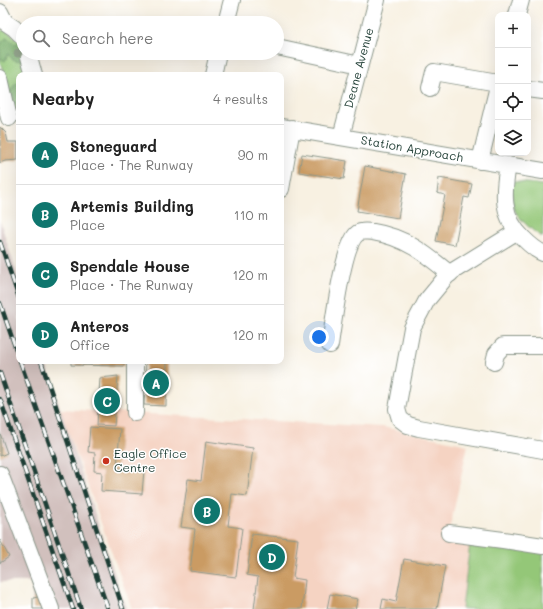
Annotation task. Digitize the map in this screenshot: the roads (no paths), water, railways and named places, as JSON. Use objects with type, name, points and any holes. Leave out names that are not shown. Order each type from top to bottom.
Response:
[{"type":"street","points":[[228,16],[232,0]]},
{"type":"street","name":"Deane Avenue","points":[[341,137],[377,0]]},
{"type":"street","points":[[518,12],[521,0]]},
{"type":"street","points":[[0,12],[5,22],[16,30]]},
{"type":"street","points":[[0,17],[0,25]]},
{"type":"street","points":[[284,49],[360,65]]},
{"type":"street","points":[[30,60],[33,72]]},
{"type":"street","points":[[213,72],[216,60]]},
{"type":"street","points":[[430,88],[434,72],[495,82]]},
{"type":"street","points":[[0,78],[9,118]]},
{"type":"street","points":[[531,89],[543,91]]},
{"type":"street","points":[[480,161],[495,98]]},
{"type":"street","points":[[284,152],[286,128]]},
{"type":"street","name":"Station Approach","points":[[286,128],[543,172]]},
{"type":"street","points":[[508,165],[504,191],[509,220],[516,232],[537,250],[543,253]]},
{"type":"street","points":[[330,345],[339,291],[348,250],[352,239],[358,233],[363,231],[380,233],[416,247],[450,274]]},
{"type":"street","points":[[516,232],[450,274],[427,300],[412,328],[397,409],[400,419],[408,425],[543,450]]},
{"type":"street","points":[[494,362],[496,354],[503,346],[543,345]]},
{"type":"street","points":[[135,364],[135,413]]},
{"type":"street","points":[[0,474],[51,609]]},
{"type":"street","points":[[449,533],[543,546]]},
{"type":"railway","points":[[0,242],[16,289]]},
{"type":"railway","points":[[0,303],[16,349]]},
{"type":"railway","points":[[21,364],[108,609]]},
{"type":"railway","points":[[42,364],[123,609]]},
{"type":"railway","points":[[0,373],[81,609]]},
{"type":"railway","points":[[0,399],[73,609]]},
{"type":"place","name":"Stoneguard","points":[[156,383]]},
{"type":"place","name":"Spendale House","points":[[107,401]]},
{"type":"place","name":"Eagle Office Centre","points":[[106,461]]},
{"type":"place","name":"Artemis Building","points":[[207,511]]},
{"type":"place","name":"Anteros","points":[[272,557]]}]
